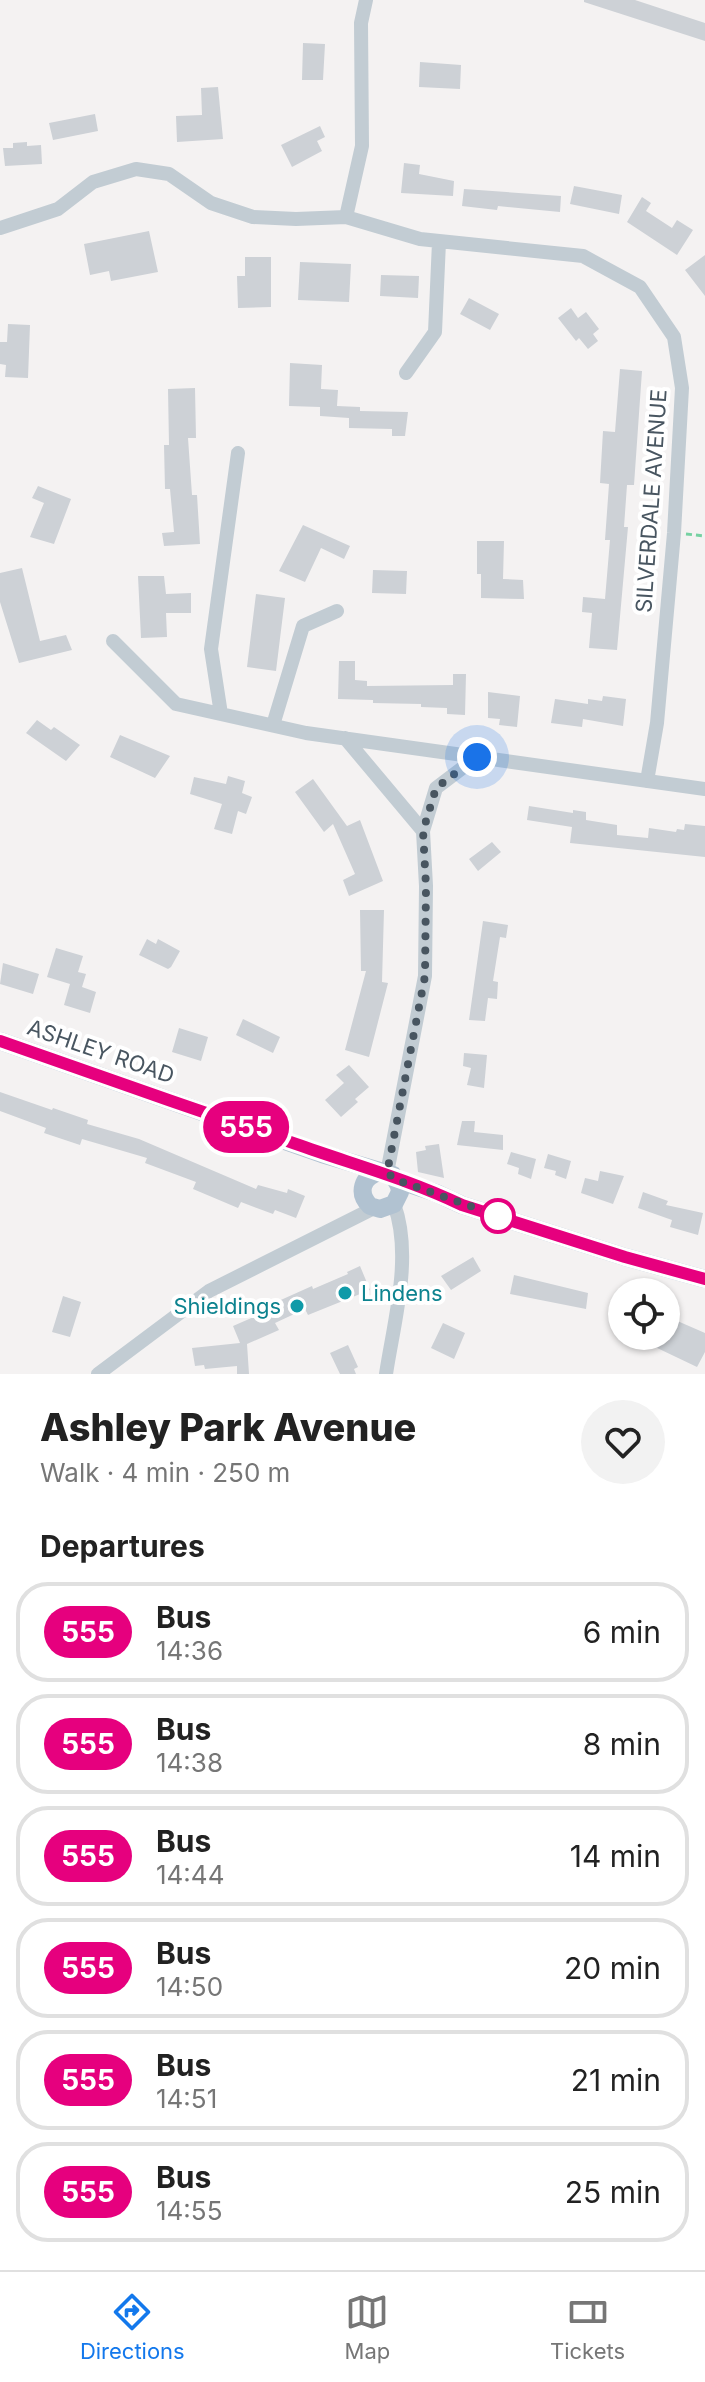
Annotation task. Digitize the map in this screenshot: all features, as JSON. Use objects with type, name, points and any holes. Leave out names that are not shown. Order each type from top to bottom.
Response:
[{"type":"main road","name":"ASHLEY ROAD","points":[[0,1041],[322,1154],[382,1191],[462,1205],[705,1279]]},
{"type":"street","points":[[346,217],[362,146],[361,23],[366,0]]},
{"type":"street","name":"SILVERDALE AVENUE","points":[[0,228],[58,209],[93,182],[136,169],[169,174],[211,203],[253,217],[346,217],[420,239],[583,256],[640,287],[674,337],[682,388],[674,533],[657,723],[647,781]]},
{"type":"street","points":[[406,373],[435,332],[439,242]]},
{"type":"street","points":[[221,714],[211,649],[238,453]]},
{"type":"street","points":[[273,725],[303,626],[337,611]]},
{"type":"street","points":[[113,641],[176,704],[306,733],[705,789]]},
{"type":"street","points":[[345,738],[423,831]]},
{"type":"street","points":[[98,1374],[209,1291],[338,1228],[382,1191],[425,976],[423,831],[436,788],[477,757]]},
{"type":"street","points":[[382,1191],[400,1219],[402,1263],[386,1374]]},
{"type":"building","points":[[635,0],[705,23],[705,41],[584,2]]},
{"type":"building","points":[[303,43],[325,44],[323,80],[302,80]]},
{"type":"building","points":[[420,62],[461,65],[460,89],[419,87]]},
{"type":"building","points":[[218,87],[223,139],[177,142],[176,116],[202,115],[201,88]]},
{"type":"building","points":[[95,114],[98,131],[53,140],[49,123]]},
{"type":"building","points":[[320,126],[325,137],[317,141],[322,151],[292,167],[281,145]]},
{"type":"building","points":[[27,142],[27,146],[41,145],[42,164],[5,166],[3,148],[13,148],[13,143]]},
{"type":"building","points":[[404,163],[420,165],[419,174],[454,181],[453,196],[401,193]]},
{"type":"building","points":[[574,186],[622,195],[619,214],[570,204]]},
{"type":"building","points":[[464,189],[561,196],[560,212],[462,206]]},
{"type":"building","points":[[642,197],[651,203],[646,211],[672,228],[677,220],[693,230],[677,255],[627,222]]},
{"type":"building","points":[[149,231],[158,272],[111,281],[109,271],[90,275],[84,244]]},
{"type":"building","points":[[705,255],[705,296],[685,270]]},
{"type":"building","points":[[245,257],[271,257],[271,307],[238,308],[237,276],[245,276]]},
{"type":"building","points":[[300,262],[351,264],[349,302],[298,300]]},
{"type":"building","points":[[381,275],[419,276],[418,298],[380,296]]},
{"type":"building","points":[[469,298],[499,314],[490,330],[460,314]]},
{"type":"building","points":[[571,308],[578,318],[586,312],[599,329],[593,334],[598,341],[588,349],[579,338],[576,341],[558,318]]},
{"type":"building","points":[[8,324],[30,325],[28,378],[5,377],[6,365],[0,364],[0,342],[7,342]]},
{"type":"building","points":[[290,363],[322,365],[321,389],[338,390],[337,406],[360,407],[360,411],[408,412],[405,436],[392,436],[392,429],[349,428],[349,418],[320,416],[320,407],[289,406]]},
{"type":"building","points":[[620,369],[642,371],[634,485],[627,485],[624,527],[628,527],[617,650],[589,648],[592,613],[582,612],[583,597],[605,599],[610,540],[605,540],[609,484],[600,483],[603,431],[615,432]]},
{"type":"building","points":[[195,388],[196,438],[188,438],[192,495],[197,495],[200,544],[164,546],[162,533],[174,532],[170,489],[165,489],[164,445],[169,445],[168,389]]},
{"type":"building","points":[[38,486],[71,499],[54,544],[30,537],[44,503],[32,498]]},
{"type":"building","points":[[303,525],[350,546],[344,559],[321,548],[305,582],[279,571]]},
{"type":"building","points":[[477,541],[504,541],[503,579],[523,580],[524,599],[481,598]]},
{"type":"building","points":[[22,568],[40,641],[66,635],[72,650],[19,663],[0,602],[0,573]]},
{"type":"building","points":[[373,570],[407,571],[406,594],[372,593]]},
{"type":"building","points":[[138,576],[164,576],[166,594],[191,593],[191,613],[166,613],[167,637],[141,638]]},
{"type":"building","points":[[256,594],[285,598],[276,671],[247,667]]},
{"type":"building","points":[[339,661],[355,661],[355,680],[367,681],[367,686],[453,685],[453,674],[466,674],[465,715],[447,714],[447,708],[421,707],[421,704],[338,699]]},
{"type":"building","points":[[488,692],[520,696],[517,727],[499,725],[500,719],[488,718]]},
{"type":"building","points":[[603,696],[626,699],[623,726],[583,719],[582,727],[551,723],[555,699],[588,704],[588,699],[602,701]]},
{"type":"building","points":[[37,720],[51,730],[54,727],[80,745],[66,761],[26,733]]},
{"type":"building","points":[[120,735],[170,756],[155,778],[110,757]]},
{"type":"building","points":[[228,776],[245,781],[242,793],[252,797],[246,814],[238,811],[232,834],[214,829],[222,804],[190,794],[194,777],[226,784]]},
{"type":"building","points":[[313,779],[347,826],[360,820],[383,881],[349,896],[343,880],[355,874],[333,824],[324,832],[295,792]]},
{"type":"building","points":[[529,806],[586,812],[586,820],[617,825],[617,835],[648,838],[649,828],[676,832],[677,829],[684,830],[685,824],[705,826],[705,857],[570,843],[572,827],[527,820]]},
{"type":"building","points":[[492,842],[501,852],[478,871],[469,859]]},
{"type":"building","points":[[360,910],[384,910],[382,982],[388,983],[369,1057],[345,1050],[366,971],[361,971]]},
{"type":"building","points":[[483,921],[508,925],[506,938],[500,937],[493,981],[498,982],[497,999],[488,998],[485,1021],[469,1020]]},
{"type":"building","points":[[147,939],[156,944],[158,939],[180,951],[171,967],[168,969],[139,955]]},
{"type":"building","points":[[56,948],[83,956],[78,972],[86,974],[82,987],[96,992],[90,1013],[64,1005],[70,984],[47,977]]},
{"type":"building","points":[[3,963],[39,974],[33,994],[0,984]]},
{"type":"building","points":[[243,1019],[280,1037],[273,1053],[236,1035]]},
{"type":"building","points":[[179,1028],[208,1037],[201,1061],[172,1052]]},
{"type":"building","points":[[464,1053],[487,1055],[484,1088],[467,1085],[471,1068],[463,1066]]},
{"type":"building","points":[[349,1065],[369,1087],[341,1117],[325,1100],[344,1083],[336,1075]]},
{"type":"building","points":[[0,1092],[88,1120],[87,1124],[139,1139],[256,1189],[258,1185],[287,1193],[288,1189],[305,1196],[296,1218],[275,1210],[273,1214],[241,1202],[238,1208],[193,1189],[196,1182],[145,1163],[147,1158],[82,1139],[80,1145],[44,1133],[46,1128],[0,1111]]},
{"type":"building","points":[[462,1121],[475,1121],[474,1132],[503,1135],[503,1150],[457,1145]]},
{"type":"building","points":[[439,1144],[444,1178],[418,1172],[416,1152],[426,1150],[425,1146]]},
{"type":"building","points":[[511,1152],[536,1159],[531,1179],[518,1174],[519,1168],[507,1164]]},
{"type":"building","points":[[548,1154],[571,1161],[566,1179],[555,1175],[556,1171],[544,1168]]},
{"type":"building","points":[[600,1171],[624,1176],[613,1204],[581,1193],[585,1178],[598,1181]]},
{"type":"building","points":[[643,1192],[668,1201],[666,1205],[703,1213],[698,1235],[670,1227],[672,1220],[638,1208]]},
{"type":"building","points":[[473,1257],[481,1271],[451,1290],[441,1276]]},
{"type":"building","points":[[360,1266],[370,1290],[308,1315],[305,1309],[275,1323],[279,1330],[247,1344],[249,1374],[237,1374],[237,1366],[205,1369],[204,1365],[195,1366],[192,1348],[240,1343],[233,1326],[256,1316],[254,1312],[348,1274]]},
{"type":"building","points":[[514,1275],[588,1293],[586,1309],[510,1294]]},
{"type":"building","points":[[63,1296],[81,1302],[70,1337],[52,1332]]},
{"type":"building","points":[[680,1322],[705,1333],[705,1352],[697,1367],[661,1350],[680,1350]]},
{"type":"building","points":[[443,1323],[465,1333],[454,1359],[431,1348]]},
{"type":"building","points":[[348,1345],[358,1367],[354,1369],[356,1374],[340,1374],[330,1353]]},
{"type":"bus line","name":"555","points":[[0,1041],[322,1154],[393,1175],[397,1180],[462,1205],[705,1279]]},
{"type":"place","name":"Lindens","points":[[345,1293]]},
{"type":"place","name":"Shieldings","points":[[297,1306]]},
{"type":"route","points":[[477,757],[436,788],[423,831],[426,967],[387,1173],[397,1180],[498,1216]]}]
